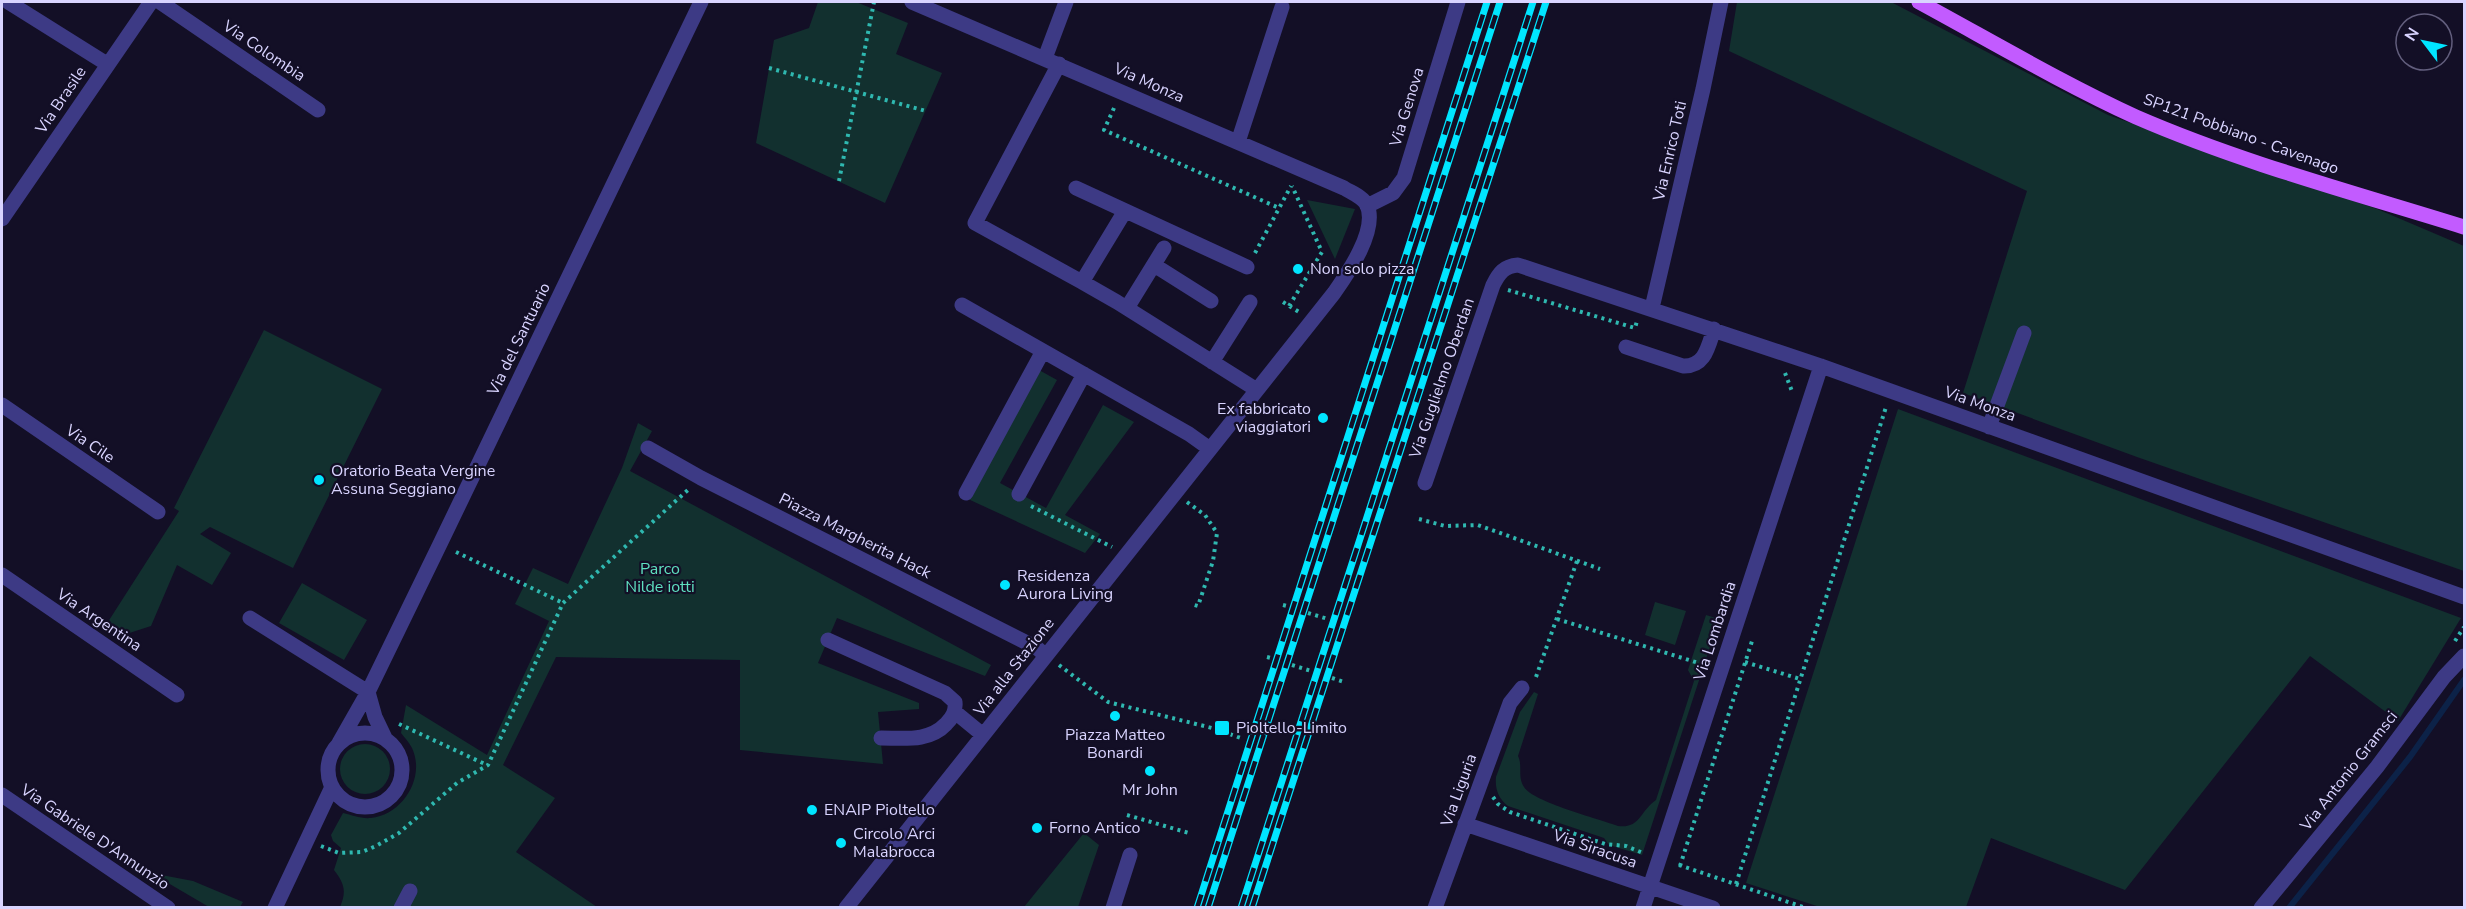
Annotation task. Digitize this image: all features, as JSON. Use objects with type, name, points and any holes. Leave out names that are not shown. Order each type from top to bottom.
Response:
[{"type":"main road","name":"SP121 Pobbiano - Cavenago","points":[[1919,2],[2090,94],[2151,123],[2255,161],[2464,227]]},
{"type":"street","points":[[8,2],[107,64]]},
{"type":"street","name":"Via Brasile","points":[[2,219],[151,2]]},
{"type":"street","name":"Via Colombia","points":[[160,2],[318,110]]},
{"type":"street","name":"Via del Santuario","points":[[339,743],[368,692],[701,2]]},
{"type":"street","name":"Via Monza","points":[[912,2],[1300,169],[1354,194],[1367,206]]},
{"type":"street","points":[[1066,2],[1052,61],[975,224],[1122,305],[1257,390]]},
{"type":"street","name":"Via Genova","points":[[1367,206],[1393,194],[1404,178],[1458,2]]},
{"type":"street","name":"Via Enrico Toti","points":[[1652,308],[1701,101],[1721,2]]},
{"type":"street","points":[[1238,142],[1282,7]]},
{"type":"street","points":[[1076,188],[1247,267]]},
{"type":"street","name":"Via alla Stazione","points":[[846,908],[1334,293],[1351,268],[1368,230],[1370,217],[1367,206]]},
{"type":"street","points":[[1082,282],[1125,211]]},
{"type":"street","points":[[1122,305],[1154,265],[1164,248]]},
{"type":"street","points":[[1154,265],[1211,301]]},
{"type":"street","name":"Via Monza","points":[[1493,285],[1502,270],[1518,265],[1821,366],[2463,596]]},
{"type":"street","name":"Via Guglielmo Oberdan","points":[[1425,483],[1493,285]]},
{"type":"street","points":[[1212,362],[1250,302]]},
{"type":"street","points":[[962,305],[1189,434],[1210,449]]},
{"type":"street","points":[[1626,347],[1683,366],[1690,366],[1702,359],[1714,329]]},
{"type":"street","points":[[1989,427],[2024,333]]},
{"type":"street","points":[[966,493],[1043,351]]},
{"type":"street","name":"Via Lombardia","points":[[1643,908],[1650,887],[1653,857],[1721,671],[1821,366]]},
{"type":"street","points":[[1019,494],[1084,374]]},
{"type":"street","name":"Via Cile","points":[[2,405],[158,512]]},
{"type":"street","name":"Piazza Margherita Hack","points":[[648,448],[701,478],[1037,648],[1046,656]]},
{"type":"street","name":"Via Argentina","points":[[2,575],[177,695]]},
{"type":"street","points":[[250,618],[368,692],[375,717],[386,738],[398,751],[403,768],[400,785],[389,799],[373,807],[356,806],[340,798],[332,787],[328,766],[333,750],[339,743],[355,734],[366,732],[386,738]]},
{"type":"street","points":[[828,640],[945,693],[955,702],[955,712],[942,728],[929,735],[912,738],[881,738]]},
{"type":"street","name":"Via Antonio Gramsci","points":[[2261,908],[2355,795],[2444,677],[2464,656]]},
{"type":"street","name":"Via Liguria","points":[[1435,908],[1510,704],[1528,684]]},
{"type":"street","points":[[955,712],[983,735]]},
{"type":"street","points":[[275,908],[332,787]]},
{"type":"street","name":"Via Gabriele D'Annunzio","points":[[2,795],[168,908]]},
{"type":"street","name":"Via Siracusa","points":[[1465,824],[1713,908]]},
{"type":"street","points":[[1113,908],[1130,855]]},
{"type":"street","points":[[400,908],[410,891]]},
{"type":"path","points":[[838,181],[874,2]]},
{"type":"path","points":[[769,68],[926,111]]},
{"type":"path","points":[[1121,91],[1104,130],[1280,208]]},
{"type":"path","points":[[1247,267],[1300,169]]},
{"type":"path","points":[[1289,306],[1322,252],[1292,185]]},
{"type":"path","points":[[1493,285],[1635,328],[1637,321]]},
{"type":"path","points":[[1736,884],[1888,400]]},
{"type":"path","points":[[307,840],[339,853],[362,852],[399,833],[457,783],[488,765],[563,603],[701,478]]},
{"type":"path","points":[[1019,494],[1017,499],[1126,555]]},
{"type":"path","points":[[1174,494],[1205,515],[1217,533],[1213,561],[1198,606],[1191,604]]},
{"type":"path","points":[[1419,519],[1445,526],[1478,525],[1600,569]]},
{"type":"path","points":[[440,544],[563,603]]},
{"type":"path","points":[[1528,684],[1557,619],[1577,561]]},
{"type":"path","points":[[1308,613],[1328,619]]},
{"type":"path","points":[[1557,619],[1741,677]]},
{"type":"path","points":[[1680,866],[1756,628]]},
{"type":"path","points":[[1046,656],[1108,702],[1212,728],[1244,739]]},
{"type":"path","points":[[1745,662],[1800,679]]},
{"type":"path","points":[[1292,665],[1311,671]]},
{"type":"path","points":[[1332,678],[1344,682]]},
{"type":"path","points":[[392,721],[488,765]]},
{"type":"path","points":[[1490,790],[1495,801],[1510,812],[1605,844],[1626,846],[1806,908]]},
{"type":"path","points":[[1127,815],[1189,833]]},
{"type":"green space","points":[[818,2],[856,2],[908,23],[896,54],[942,73],[885,203],[756,143],[774,40],[809,28]]},
{"type":"green space","points":[[1737,2],[1891,2],[2108,115],[2377,209],[2464,246],[2464,571],[2137,457],[1963,393],[2027,191],[1729,51]]},
{"type":"green space","points":[[1307,200],[1355,209],[1335,259]]},
{"type":"green space","points":[[264,330],[382,389],[293,568],[210,527],[200,534],[231,553],[212,585],[177,565],[151,626],[120,636],[106,625],[179,511],[174,508]]},
{"type":"green space","points":[[1039,370],[1057,380],[1000,483],[1046,508],[1103,405],[1134,422],[1065,515],[1100,534],[1085,553],[968,499]]},
{"type":"green space","points":[[1898,409],[2461,618],[2398,721],[2310,656],[2125,890],[1991,838],[1966,907],[1820,907],[1746,883]]},
{"type":"green space","name":"Parco Nilde iotti","points":[[638,423],[652,431],[630,471],[991,665],[985,676],[837,618],[818,663],[919,703],[919,709],[878,712],[883,764],[740,750],[740,660],[556,657],[503,765],[555,798],[516,852],[597,907],[340,907],[343,887],[334,870],[341,848],[333,841],[331,835],[343,813],[367,818],[382,815],[392,810],[408,793],[416,771],[416,759],[412,748],[401,733],[406,705],[487,755],[549,621],[515,604],[533,568],[568,584],[622,468]]},
{"type":"green space","points":[[302,583],[367,620],[344,660],[279,623]]},
{"type":"green space","points":[[1655,602],[1686,611],[1675,645],[1645,635]]},
{"type":"green space","points":[[1706,615],[1719,619],[1642,855],[1609,845],[1604,838],[1508,806],[1502,800],[1498,793],[1496,777],[1520,712],[1534,692],[1538,694],[1518,756],[1524,787],[1530,793],[1567,810],[1618,826],[1631,825],[1635,822],[1656,800],[1694,681],[1688,670]]},
{"type":"green space","points":[[360,744],[370,744],[383,751],[390,764],[390,774],[383,787],[370,794],[360,794],[351,790],[344,783],[340,774],[340,764],[344,755],[351,748]]},
{"type":"green space","points":[[1084,833],[1099,845],[1078,907],[1024,907]]},
{"type":"green space","points":[[151,873],[193,881],[243,902],[240,907],[209,907]]},
{"type":"waterway","points":[[2289,908],[2410,757],[2464,680]]},
{"type":"railway","points":[[1197,908],[1487,2]]},
{"type":"railway","points":[[1208,908],[1500,2]]},
{"type":"railway","points":[[1241,908],[1533,2]]},
{"type":"railway","points":[[1252,908],[1546,2]]},
{"type":"place","name":"Non solo pizza","points":[[1298,269]]},
{"type":"place","name":"Ex fabbricato viaggiatori","points":[[1323,418]]},
{"type":"place","name":"Oratorio Beata Vergine Assuna Seggiano","points":[[319,480]]},
{"type":"place","name":"Residenza Aurora Living","points":[[1005,585]]},
{"type":"place","name":"Piazza Matteo Bonardi","points":[[1115,716]]},
{"type":"place","name":"Pioltello-Limito","points":[[1222,728]]},
{"type":"place","name":"Mr John","points":[[1150,771]]},
{"type":"place","name":"ENAIP Pioltello","points":[[812,810]]},
{"type":"place","name":"Forno Antico","points":[[1037,828]]},
{"type":"place","name":"Circolo Arci Malabrocca","points":[[841,843]]}]
